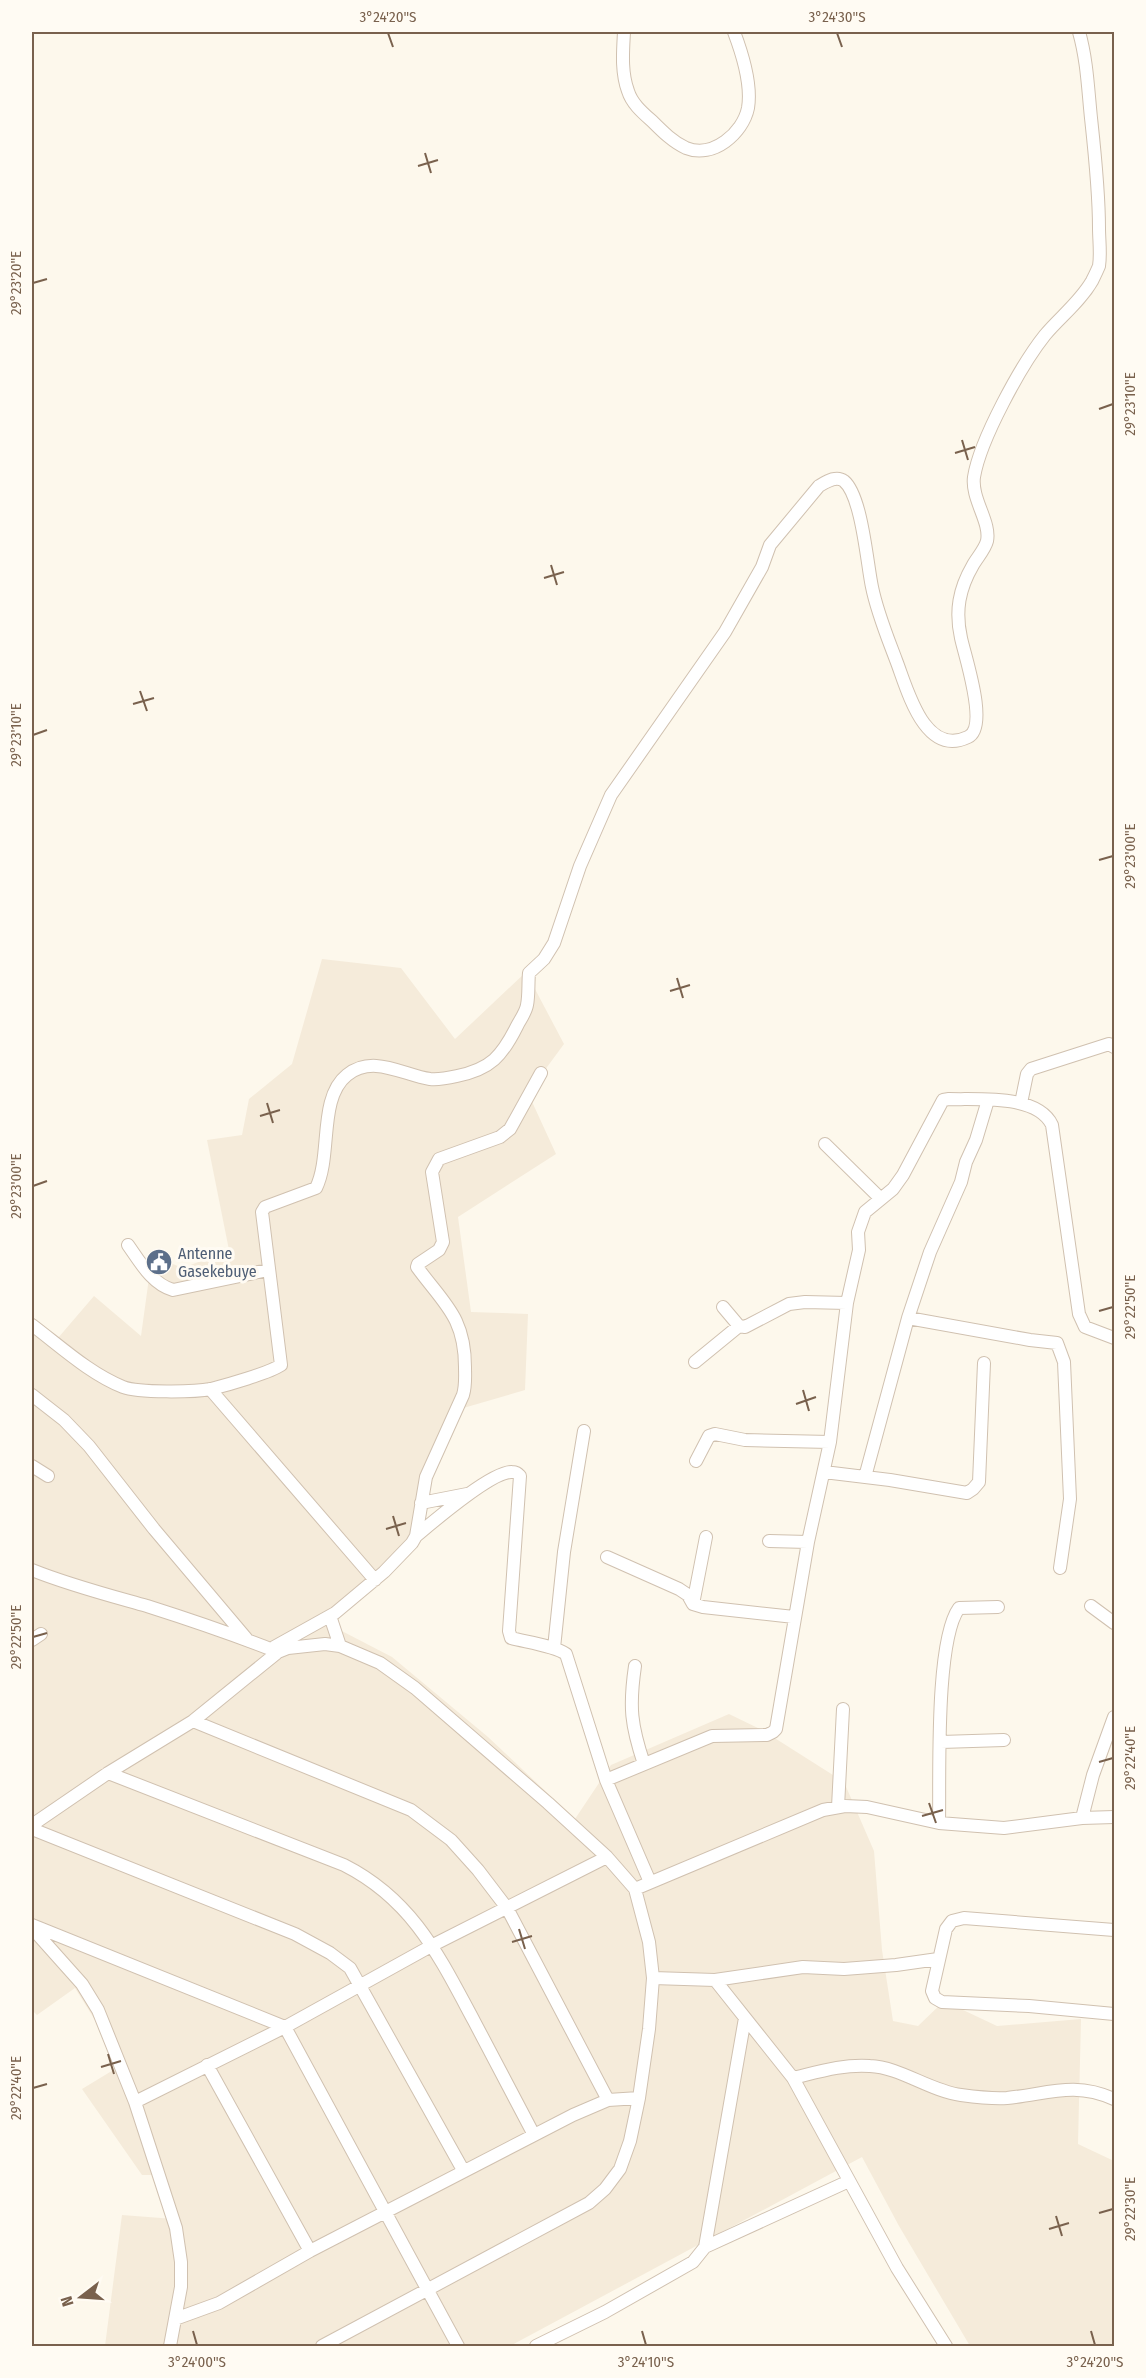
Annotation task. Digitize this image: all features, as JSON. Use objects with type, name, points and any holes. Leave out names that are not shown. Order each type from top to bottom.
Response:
[{"type":"street","points":[[624,32],[623,56],[627,88],[631,99],[668,136],[687,148],[697,150],[724,143],[743,121],[748,107],[744,67],[734,32]]},
{"type":"street","points":[[32,1324],[70,1354],[125,1388],[138,1391],[210,1389],[281,1365],[262,1230],[263,1209],[316,1188],[322,1171],[332,1098],[339,1083],[346,1075],[367,1066],[397,1068],[428,1078],[446,1079],[486,1068],[495,1060],[514,1033],[527,1006],[529,973],[544,959],[554,943],[580,866],[611,795],[725,632],[762,567],[770,545],[819,486],[827,481],[840,479],[851,492],[862,525],[870,562],[871,582],[882,624],[920,719],[944,741],[969,737],[974,732],[976,724],[972,676],[961,640],[957,610],[961,589],[987,540],[985,524],[976,499],[974,477],[988,432],[1030,355],[1086,291],[1098,267],[1099,202],[1086,59],[1078,32]]},
{"type":"street","points":[[1021,1103],[1027,1074],[1031,1069],[1109,1044],[1114,1047]]},
{"type":"street","points":[[416,1536],[426,1477],[463,1395],[465,1382],[465,1347],[460,1329],[441,1298],[417,1267],[439,1250],[443,1242],[433,1167],[439,1159],[500,1137],[510,1129],[541,1073]]},
{"type":"street","points":[[606,1780],[712,1736],[768,1735],[773,1732],[808,1542],[830,1442],[847,1304],[859,1250],[858,1232],[865,1212],[892,1189],[903,1175],[942,1100],[1021,1103],[1043,1113],[1052,1125],[1079,1314],[1085,1327],[1114,1338]]},
{"type":"street","points":[[865,1477],[908,1318],[930,1252],[962,1182],[966,1162],[976,1140],[988,1100]]},
{"type":"street","points":[[825,1144],[881,1199]]},
{"type":"street","points":[[128,1245],[159,1284],[173,1290],[268,1270]]},
{"type":"street","points":[[723,1307],[739,1326],[745,1327],[789,1304],[805,1302],[847,1304]]},
{"type":"street","points":[[908,1318],[1030,1340],[1057,1342],[1060,1345],[1064,1362],[1070,1499],[1060,1568]]},
{"type":"street","points":[[694,1362],[739,1326]]},
{"type":"street","points":[[824,1472],[967,1493],[973,1489],[979,1482],[984,1363]]},
{"type":"street","points":[[210,1389],[375,1580]]},
{"type":"street","points":[[32,1395],[64,1420],[89,1446],[154,1529],[246,1638]]},
{"type":"street","points":[[554,1647],[564,1552],[584,1431]]},
{"type":"street","points":[[696,1461],[709,1436],[715,1434],[745,1440],[830,1442]]},
{"type":"street","points":[[32,1466],[48,1476]]},
{"type":"street","points":[[32,1827],[108,1773],[193,1721],[274,1651],[330,1616],[375,1580],[416,1536],[470,1493],[504,1473],[512,1472],[520,1476],[509,1631],[511,1638],[540,1646],[554,1647],[566,1654],[606,1780],[650,1881]]},
{"type":"street","points":[[421,1503],[470,1493]]},
{"type":"street","points":[[693,1604],[706,1537]]},
{"type":"street","points":[[769,1541],[808,1542]]},
{"type":"street","points":[[607,1557],[679,1589],[688,1595],[693,1604],[794,1617]]},
{"type":"street","points":[[32,1570],[86,1590],[147,1606],[246,1638],[274,1651],[325,1644],[340,1647],[380,1663],[415,1688],[548,1803],[606,1857],[635,1890],[649,1942],[653,1978],[649,2029],[639,2098],[630,2141],[620,2169],[605,2189],[589,2203],[322,2346]]},
{"type":"street","points":[[1090,1606],[1114,1623]]},
{"type":"street","points":[[939,1823],[943,1667],[953,1616],[959,1608],[998,1607]]},
{"type":"street","points":[[330,1616],[340,1647]]},
{"type":"street","points":[[318,1623],[325,1644]]},
{"type":"street","points":[[635,1666],[630,1698],[631,1717],[644,1764]]},
{"type":"street","points":[[838,1807],[843,1709]]},
{"type":"street","points":[[1082,1818],[1093,1775],[1114,1717]]},
{"type":"street","points":[[193,1721],[411,1810],[451,1840],[507,1908],[608,2100]]},
{"type":"street","points":[[941,1742],[1004,1740]]},
{"type":"street","points":[[108,1773],[344,1865],[366,1876],[388,1893],[433,1945],[534,2135]]},
{"type":"street","points":[[635,1890],[650,1881],[706,1861],[822,1810],[838,1807],[867,1807],[939,1823],[1004,1828],[1082,1818],[1114,1817]]},
{"type":"street","points":[[32,1827],[295,1934],[330,1953],[350,1968],[463,2170]]},
{"type":"street","points":[[135,2102],[285,2027],[433,1945],[606,1857]]},
{"type":"street","points":[[1114,1930],[964,1918],[952,1921],[946,1929],[932,1991],[935,1998],[942,2002],[1029,2006],[1114,2014]]},
{"type":"street","points":[[32,1926],[285,2027],[458,2346]]},
{"type":"street","points":[[32,1926],[82,1984],[98,2010],[135,2102],[180,2244],[181,2287],[170,2346]]},
{"type":"street","points":[[653,1978],[715,1980],[803,1967],[844,1969],[938,1959]]},
{"type":"street","points":[[715,1980],[793,2078],[897,2268],[946,2346]]},
{"type":"street","points":[[705,2247],[746,2018]]},
{"type":"street","points":[[207,2065],[310,2251]]},
{"type":"street","points":[[793,2078],[834,2068],[873,2066],[957,2095],[1006,2098],[1074,2089],[1094,2091],[1114,2099]]},
{"type":"street","points":[[175,2319],[219,2303],[310,2251],[534,2135],[608,2100],[639,2098]]},
{"type":"street","points":[[536,2346],[605,2312],[693,2262],[705,2247],[849,2181]]},
{"type":"shaded area","points":[[322,959],[401,968],[455,1039],[526,972],[564,1044],[528,1093],[556,1154],[458,1217],[471,1312],[528,1314],[525,1390],[453,1411],[428,1469],[423,1534],[340,1606],[338,1629],[392,1657],[488,1737],[575,1819],[611,1765],[729,1714],[762,1730],[844,1782],[874,1851],[882,1950],[893,2021],[918,2026],[944,2001],[997,2026],[1081,2019],[1078,2144],[1114,2161],[1114,2346],[970,2346],[899,2226],[862,2157],[510,2346],[105,2346],[122,2215],[174,2219],[164,2175],[142,2175],[82,2089],[115,2069],[95,2020],[75,1988],[37,2015],[32,2010],[32,1328],[52,1345],[94,1296],[141,1336],[152,1256],[183,1268],[229,1250],[207,1140],[242,1135],[249,1099],[292,1064]]},
{"type":"place","name":"Antenne Gasekebuye","points":[[159,1262]]}]
